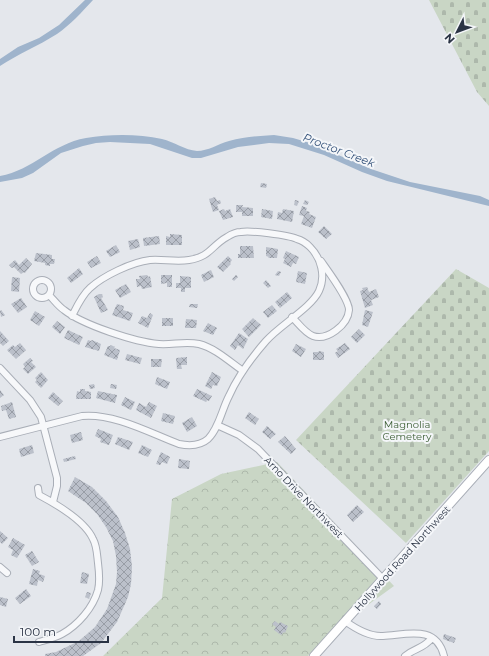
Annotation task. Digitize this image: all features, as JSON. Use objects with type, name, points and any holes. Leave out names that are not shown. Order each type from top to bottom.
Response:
[{"type":"street","points":[[72,316],[82,297],[90,288],[98,281],[122,268],[148,260],[186,261],[197,259],[209,253],[226,237],[240,232],[252,231],[296,238],[309,246],[348,301],[349,309],[347,318],[343,324],[331,334],[319,337],[308,333],[292,317]]},
{"type":"street","points":[[0,438],[82,416],[102,416],[116,419],[180,444],[189,446],[206,440],[213,433],[229,396],[243,372],[266,341],[310,303],[319,291],[322,277],[320,260]]},
{"type":"street","points":[[49,295],[63,310],[90,324],[144,342],[161,344],[186,342],[200,345],[212,350],[243,372]]},
{"type":"street","points":[[0,368],[30,400],[42,417],[57,478],[57,486],[53,502]]},
{"type":"street","name":"Arno Drive Northwest","points":[[217,425],[239,435],[258,449],[383,579]]},
{"type":"street","name":"Hollywood Road Northwest","points":[[314,656],[489,460]]},
{"type":"street","points":[[38,488],[39,495],[53,502],[87,529],[97,548],[98,562],[98,589],[93,602],[84,617],[61,635],[39,642]]},
{"type":"street","points":[[0,567],[6,573]]},
{"type":"street","points":[[345,621],[356,630],[381,636],[400,633],[422,633],[432,638],[438,644],[444,656]]},
{"type":"street","points":[[405,656],[414,650],[424,647],[432,638]]},
{"type":"green space","points":[[429,0],[489,0],[489,106],[477,92]]},
{"type":"green space","name":"Magnolia Cemetery","points":[[456,269],[489,288],[489,451],[406,543],[296,440]]},
{"type":"green space","points":[[277,462],[394,586],[343,623],[308,656],[103,656],[162,598],[172,499],[221,474]]},
{"type":"water","points":[[85,0],[93,0],[76,18],[57,34],[0,66],[0,59],[18,47],[39,38],[59,25]]},
{"type":"water","points":[[115,135],[144,136],[162,139],[197,151],[205,150],[225,142],[251,137],[274,135],[310,143],[371,169],[410,182],[480,196],[489,200],[489,206],[387,181],[362,172],[324,155],[289,144],[269,143],[238,147],[201,158],[192,158],[150,144],[110,142],[96,143],[61,153],[33,173],[22,178],[0,182],[0,176],[23,168],[74,141],[86,138]]},
{"type":"building","points":[[261,183],[267,184],[266,188],[260,187]]},
{"type":"building","points":[[215,197],[217,201],[220,200],[221,203],[217,205],[219,210],[213,212],[209,199]]},
{"type":"building","points":[[295,200],[299,201],[297,206],[294,205]]},
{"type":"building","points":[[305,200],[309,202],[307,205],[303,204]]},
{"type":"building","points":[[236,205],[243,205],[242,207],[253,208],[253,216],[242,216],[242,212],[236,212]]},
{"type":"building","points":[[302,206],[307,208],[306,211],[310,212],[309,214],[316,217],[312,228],[301,224],[304,216],[299,215]]},
{"type":"building","points":[[224,209],[225,211],[230,209],[233,217],[223,220],[219,211]]},
{"type":"building","points":[[262,209],[273,211],[272,219],[261,217]]},
{"type":"building","points":[[283,209],[294,211],[292,222],[277,219],[278,212],[282,213]]},
{"type":"building","points":[[324,226],[332,234],[326,239],[318,232]]},
{"type":"building","points":[[170,234],[182,235],[182,245],[166,245],[166,236],[170,237]]},
{"type":"building","points":[[159,236],[160,244],[144,246],[143,238]]},
{"type":"building","points":[[138,239],[140,247],[130,250],[128,241]]},
{"type":"building","points":[[116,245],[120,252],[110,257],[106,251]]},
{"type":"building","points":[[240,246],[253,246],[254,258],[238,258],[238,254],[240,254]]},
{"type":"building","points":[[266,247],[278,249],[277,258],[268,258],[269,257],[266,256]]},
{"type":"building","points":[[286,251],[299,257],[296,264],[293,263],[291,267],[283,263],[285,259],[283,258]]},
{"type":"building","points":[[36,253],[52,255],[52,259],[55,259],[54,264],[50,264],[50,266],[45,265],[45,263],[34,261]]},
{"type":"building","points":[[97,256],[101,263],[91,268],[87,262]]},
{"type":"building","points":[[228,256],[232,260],[230,263],[231,264],[223,272],[217,267]]},
{"type":"building","points":[[26,258],[32,264],[25,273],[24,272],[21,274],[14,267],[12,268],[9,265],[15,260],[19,265]]},
{"type":"building","points":[[79,268],[83,274],[71,283],[67,278]]},
{"type":"building","points":[[211,270],[214,277],[204,282],[201,275]]},
{"type":"building","points":[[278,271],[281,272],[279,276],[275,275]]},
{"type":"building","points":[[298,271],[307,273],[305,284],[296,282]]},
{"type":"building","points":[[147,275],[148,277],[150,276],[152,287],[142,289],[141,286],[137,287],[136,279],[140,279],[139,276]]},
{"type":"building","points":[[161,275],[172,275],[172,287],[167,287],[167,283],[161,284]]},
{"type":"building","points":[[236,275],[238,277],[234,281],[232,279]]},
{"type":"building","points":[[180,276],[191,277],[191,288],[185,288],[185,292],[181,292],[181,288],[176,288],[176,283],[180,283]]},
{"type":"building","points":[[12,277],[20,278],[19,292],[11,291]]},
{"type":"building","points":[[266,280],[271,286],[268,288],[263,283]]},
{"type":"building","points":[[126,284],[131,292],[120,298],[115,290]]},
{"type":"building","points":[[367,287],[369,292],[376,289],[379,297],[371,300],[373,305],[365,308],[360,291],[363,290],[362,288]]},
{"type":"building","points":[[287,292],[292,298],[280,308],[275,302]]},
{"type":"building","points":[[102,294],[103,297],[101,298],[108,310],[101,313],[94,297]]},
{"type":"building","points":[[21,298],[27,307],[18,313],[11,304]]},
{"type":"building","points":[[117,304],[124,306],[123,310],[133,313],[130,321],[112,315]]},
{"type":"building","points":[[190,304],[198,304],[197,308],[189,307]]},
{"type":"building","points":[[272,305],[277,311],[268,318],[263,312]]},
{"type":"building","points":[[1,310],[5,315],[1,317],[0,311]]},
{"type":"building","points":[[365,310],[373,312],[368,327],[362,325]]},
{"type":"building","points":[[35,311],[45,317],[39,326],[30,320]]},
{"type":"building","points":[[150,313],[153,315],[148,328],[138,323],[142,316],[147,318]]},
{"type":"building","points":[[162,318],[173,318],[173,326],[162,326]]},
{"type":"building","points":[[253,318],[261,325],[249,337],[242,329]]},
{"type":"building","points":[[186,319],[197,320],[196,328],[185,328]]},
{"type":"building","points":[[57,321],[65,327],[60,334],[52,327]]},
{"type":"building","points":[[208,323],[217,328],[213,335],[203,331]]},
{"type":"building","points":[[359,329],[365,335],[357,343],[351,337]]},
{"type":"building","points":[[68,330],[83,337],[79,345],[64,338]]},
{"type":"building","points":[[0,331],[9,341],[3,346],[0,343]]},
{"type":"building","points":[[239,333],[248,339],[243,349],[238,345],[235,350],[230,346]]},
{"type":"building","points":[[88,340],[101,344],[99,351],[85,347]]},
{"type":"building","points":[[20,343],[26,350],[16,359],[7,350],[13,345],[15,347]]},
{"type":"building","points":[[345,343],[350,349],[338,358],[335,353],[338,351],[336,349]]},
{"type":"building","points":[[296,344],[306,349],[301,357],[292,351]]},
{"type":"building","points":[[111,345],[120,350],[117,360],[104,355],[108,346]]},
{"type":"building","points":[[318,351],[324,352],[324,360],[313,360],[313,352],[319,352]]},
{"type":"building","points":[[127,354],[142,358],[140,364],[125,360]]},
{"type":"building","points":[[187,357],[187,365],[181,365],[182,369],[177,369],[176,358]]},
{"type":"building","points":[[30,358],[33,361],[31,362],[36,367],[28,374],[23,369],[25,367],[23,364]]},
{"type":"building","points":[[151,359],[162,359],[161,367],[151,367]]},
{"type":"building","points":[[41,372],[48,380],[41,388],[35,382],[37,380],[35,378]]},
{"type":"building","points":[[212,372],[221,377],[217,386],[213,385],[211,389],[205,386]]},
{"type":"building","points":[[157,377],[170,382],[167,389],[155,384]]},
{"type":"building","points":[[94,384],[95,388],[90,389],[89,385]]},
{"type":"building","points":[[111,384],[117,385],[116,389],[110,388]]},
{"type":"building","points":[[80,389],[85,389],[85,391],[91,392],[91,399],[76,399],[77,391],[80,392]]},
{"type":"building","points":[[197,389],[212,396],[209,401],[207,400],[206,402],[193,396]]},
{"type":"building","points":[[0,390],[4,395],[0,398]]},
{"type":"building","points":[[98,391],[117,395],[115,403],[96,398]]},
{"type":"building","points":[[53,392],[63,401],[58,406],[48,398]]},
{"type":"building","points":[[125,397],[135,402],[131,410],[121,405]]},
{"type":"building","points":[[12,402],[16,417],[9,419],[6,410],[2,411],[1,406]]},
{"type":"building","points":[[149,402],[157,406],[151,418],[136,410],[139,403],[146,407]]},
{"type":"building","points":[[249,412],[259,419],[255,425],[245,418]]},
{"type":"building","points":[[163,413],[175,416],[173,424],[161,421]]},
{"type":"building","points":[[192,417],[197,426],[187,432],[182,423]]},
{"type":"building","points":[[267,426],[276,434],[270,439],[262,432]]},
{"type":"building","points":[[98,429],[113,435],[109,445],[100,442],[101,439],[95,436]]},
{"type":"building","points":[[81,432],[83,440],[72,443],[70,435]]},
{"type":"building","points":[[285,436],[296,449],[291,454],[278,442]]},
{"type":"building","points":[[118,437],[133,442],[129,450],[115,444]]},
{"type":"building","points":[[32,445],[34,453],[21,457],[19,449]]},
{"type":"building","points":[[142,445],[152,450],[148,457],[138,453]]},
{"type":"building","points":[[161,452],[170,457],[167,464],[162,462],[160,465],[156,464]]},
{"type":"building","points":[[75,456],[76,459],[64,462],[63,459]]},
{"type":"building","points":[[179,459],[190,461],[189,469],[178,468]]},
{"type":"building","points":[[75,477],[92,487],[106,501],[118,517],[130,549],[132,567],[131,584],[128,597],[117,622],[101,643],[83,656],[45,656],[45,654],[56,652],[79,641],[95,627],[107,609],[116,584],[116,556],[113,541],[97,514],[86,503],[68,491]]},
{"type":"building","points":[[357,505],[364,512],[353,522],[347,515]]},
{"type":"building","points":[[0,531],[8,538],[2,544],[0,542]]},
{"type":"building","points":[[13,538],[25,545],[17,558],[11,555],[13,550],[8,547]]},
{"type":"building","points":[[32,551],[39,562],[32,566],[25,555]]},
{"type":"building","points":[[33,569],[40,571],[39,574],[45,576],[43,582],[38,580],[37,586],[29,584]]},
{"type":"building","points":[[82,572],[89,574],[87,584],[80,583]]},
{"type":"building","points":[[26,589],[31,596],[20,604],[15,598]]},
{"type":"building","points":[[87,592],[91,593],[89,599],[85,597]]},
{"type":"building","points":[[0,597],[8,599],[6,607],[0,605]]},
{"type":"building","points":[[379,601],[381,604],[377,609],[374,606]]},
{"type":"building","points":[[275,621],[279,624],[280,622],[288,626],[285,633],[284,632],[281,635],[274,630],[276,627],[272,624]]},
{"type":"building","points":[[444,634],[456,638],[454,643],[443,639]]},
{"type":"water label","name":"Proctor Creek","points":[[339,150]]}]
